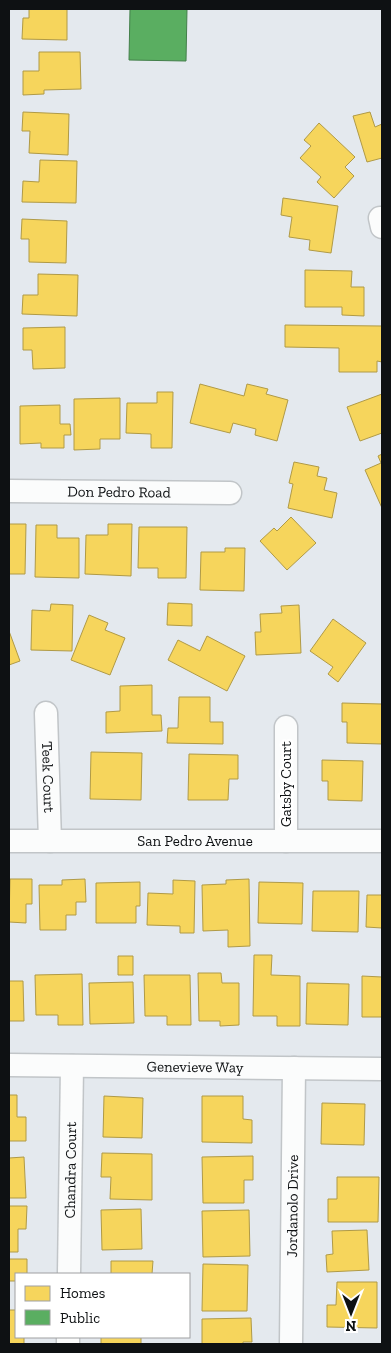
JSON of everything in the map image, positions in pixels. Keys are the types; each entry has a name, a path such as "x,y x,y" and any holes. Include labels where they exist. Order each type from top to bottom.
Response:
{"street":[{"name":"Don Pedro Road","path":"9,491 230,494"},
{"name":"Teek Court","path":"46,713 50,841"},
{"name":"Gatsby Court","path":"286,727 286,841"},
{"name":"San Pedro Avenue","path":"9,841 382,841"},
{"name":"Genevieve Way","path":"9,1065 382,1069"},
{"name":"Chandra Court","path":"69,1273 72,1066"},
{"name":"Jordanolo Drive","path":"291,1344 294,1068"}],"building: Homes":[{"path":"29,9 67,9 67,40 22,39 23,18 29,18"},
{"path":"39,52 80,52 81,89 44,90 44,94 23,95 23,71 39,71"},
{"path":"23,112 69,114 68,155 29,153 30,131 22,131"},
{"path":"370,112 375,127 382,124 382,158 367,162 353,116"},
{"path":"319,123 355,157 345,167 354,176 334,198 317,182 321,177 300,158 311,146 304,140"},
{"path":"40,160 77,161 76,203 22,202 23,181 39,182"},
{"path":"283,198 338,206 331,253 309,250 310,240 289,237 292,217 281,215"},
{"path":"22,219 67,221 66,263 29,262 29,239 21,239"},
{"path":"305,270 352,271 351,287 364,287 364,316 342,315 342,307 305,307"},
{"path":"38,274 78,275 77,316 22,314 23,295 38,295"},
{"path":"285,325 382,326 382,362 377,361 377,372 339,372 339,348 285,347"},
{"path":"65,327 65,368 33,369 32,350 23,350 23,328"},
{"path":"200,384 244,396 247,384 268,389 266,394 288,400 277,441 255,435 256,429 233,423 230,433 190,423"},
{"path":"157,392 173,392 172,448 151,448 151,434 126,433 127,403 157,403"},
{"path":"382,394 382,433 360,441 347,407"},
{"path":"120,398 120,439 100,439 100,449 74,450 74,399"},
{"path":"60,405 60,424 70,424 71,435 64,435 64,448 41,448 41,443 20,444 20,406"},
{"path":"382,454 382,508 365,470 381,463 378,456"},
{"path":"294,462 319,467 317,476 327,478 324,490 337,493 332,518 288,508 293,484 289,483"},
{"path":"291,517 316,543 287,570 260,541 274,528 277,531"},
{"path":"9,524 26,524 25,574 9,574"},
{"path":"108,524 132,524 131,576 85,574 86,535 108,535"},
{"path":"36,525 57,525 57,538 79,538 79,578 35,577"},
{"path":"139,527 187,527 186,578 158,578 158,568 138,568"},
{"path":"225,548 245,548 244,591 200,590 201,552 225,552"},
{"path":"168,603 192,604 192,626 167,625"},
{"path":"51,604 73,605 72,651 31,650 32,610 50,611"},
{"path":"299,605 301,653 256,655 255,632 261,632 260,614 282,613 281,606"},
{"path":"89,615 108,623 105,630 125,638 110,675 71,660"},
{"path":"333,619 366,643 338,682 328,674 333,667 310,651"},
{"path":"9,631 20,661 9,665"},
{"path":"207,636 245,656 227,691 168,660 178,640 200,651"},
{"path":"152,685 152,715 161,715 162,731 106,733 106,712 120,711 120,686"},
{"path":"179,697 210,697 210,722 223,722 223,744 167,743 168,728 178,728"},
{"path":"342,703 382,704 382,744 347,743 347,722 342,722"},
{"path":"91,752 142,753 141,800 90,799"},
{"path":"189,754 238,755 238,779 229,779 228,800 188,800"},
{"path":"322,760 363,761 362,801 328,800 328,781 322,781"},
{"path":"10,879 32,879 32,904 26,904 26,923 9,922"},
{"path":"85,879 86,902 76,902 76,915 66,915 66,930 40,930 39,885 62,885 62,880"},
{"path":"249,879 250,946 228,947 228,930 203,931 202,885 226,884 226,880"},
{"path":"173,880 195,881 194,933 180,933 180,926 147,925 148,893 173,894"},
{"path":"140,882 140,906 136,906 136,923 96,923 96,883"},
{"path":"259,882 303,883 302,924 258,923"},
{"path":"313,891 359,891 358,932 312,931"},
{"path":"367,895 382,895 382,928 366,927"},
{"path":"254,955 272,955 271,975 300,976 300,1026 277,1026 277,1016 253,1016"},
{"path":"118,956 133,956 133,975 118,975"},
{"path":"198,973 221,973 222,983 239,983 239,1025 220,1026 220,1021 199,1021"},
{"path":"82,974 83,1025 58,1025 58,1015 36,1015 35,975"},
{"path":"144,975 190,975 191,1025 167,1025 167,1016 145,1016"},
{"path":"362,976 382,977 382,1017 362,1017"},
{"path":"9,981 23,981 24,1021 9,1021"},
{"path":"133,982 134,1023 90,1024 89,983"},
{"path":"307,983 349,984 348,1025 306,1024"},
{"path":"9,1095 17,1095 17,1117 26,1117 26,1141 9,1141"},
{"path":"104,1096 143,1098 142,1138 103,1137"},
{"path":"202,1096 243,1096 243,1119 252,1120 252,1143 202,1142"},
{"path":"322,1103 365,1104 364,1145 321,1144"},
{"path":"102,1153 152,1154 152,1200 110,1199 111,1177 101,1177"},
{"path":"253,1156 253,1180 244,1180 244,1203 203,1203 202,1157"},
{"path":"24,1157 26,1198 9,1198 9,1158"},
{"path":"337,1177 379,1177 378,1222 328,1222 328,1199 337,1199"},
{"path":"9,1206 27,1206 26,1229 18,1229 18,1252 9,1252"},
{"path":"141,1209 142,1249 102,1250 101,1210"},
{"path":"249,1210 250,1256 203,1257 202,1211"},
{"path":"367,1230 369,1270 327,1272 326,1255 333,1254 332,1231"},
{"path":"9,1259 27,1259 27,1273 15,1273 15,1281 9,1281"},
{"path":"111,1261 153,1261 152,1273 111,1273"},
{"path":"203,1264 248,1265 247,1311 202,1311"},
{"path":"337,1282 377,1282 377,1328 327,1327 327,1305 336,1305"},
{"path":"9,1310 15,1310 15,1338 24,1338 24,1344 9,1344"},
{"path":"251,1318 252,1342 243,1342 243,1344 202,1344 202,1319"},
{"path":"101,1338 141,1338 141,1344 101,1344"}],"building: Public":[{"path":"130,9 187,9 186,61 129,60"}]}
